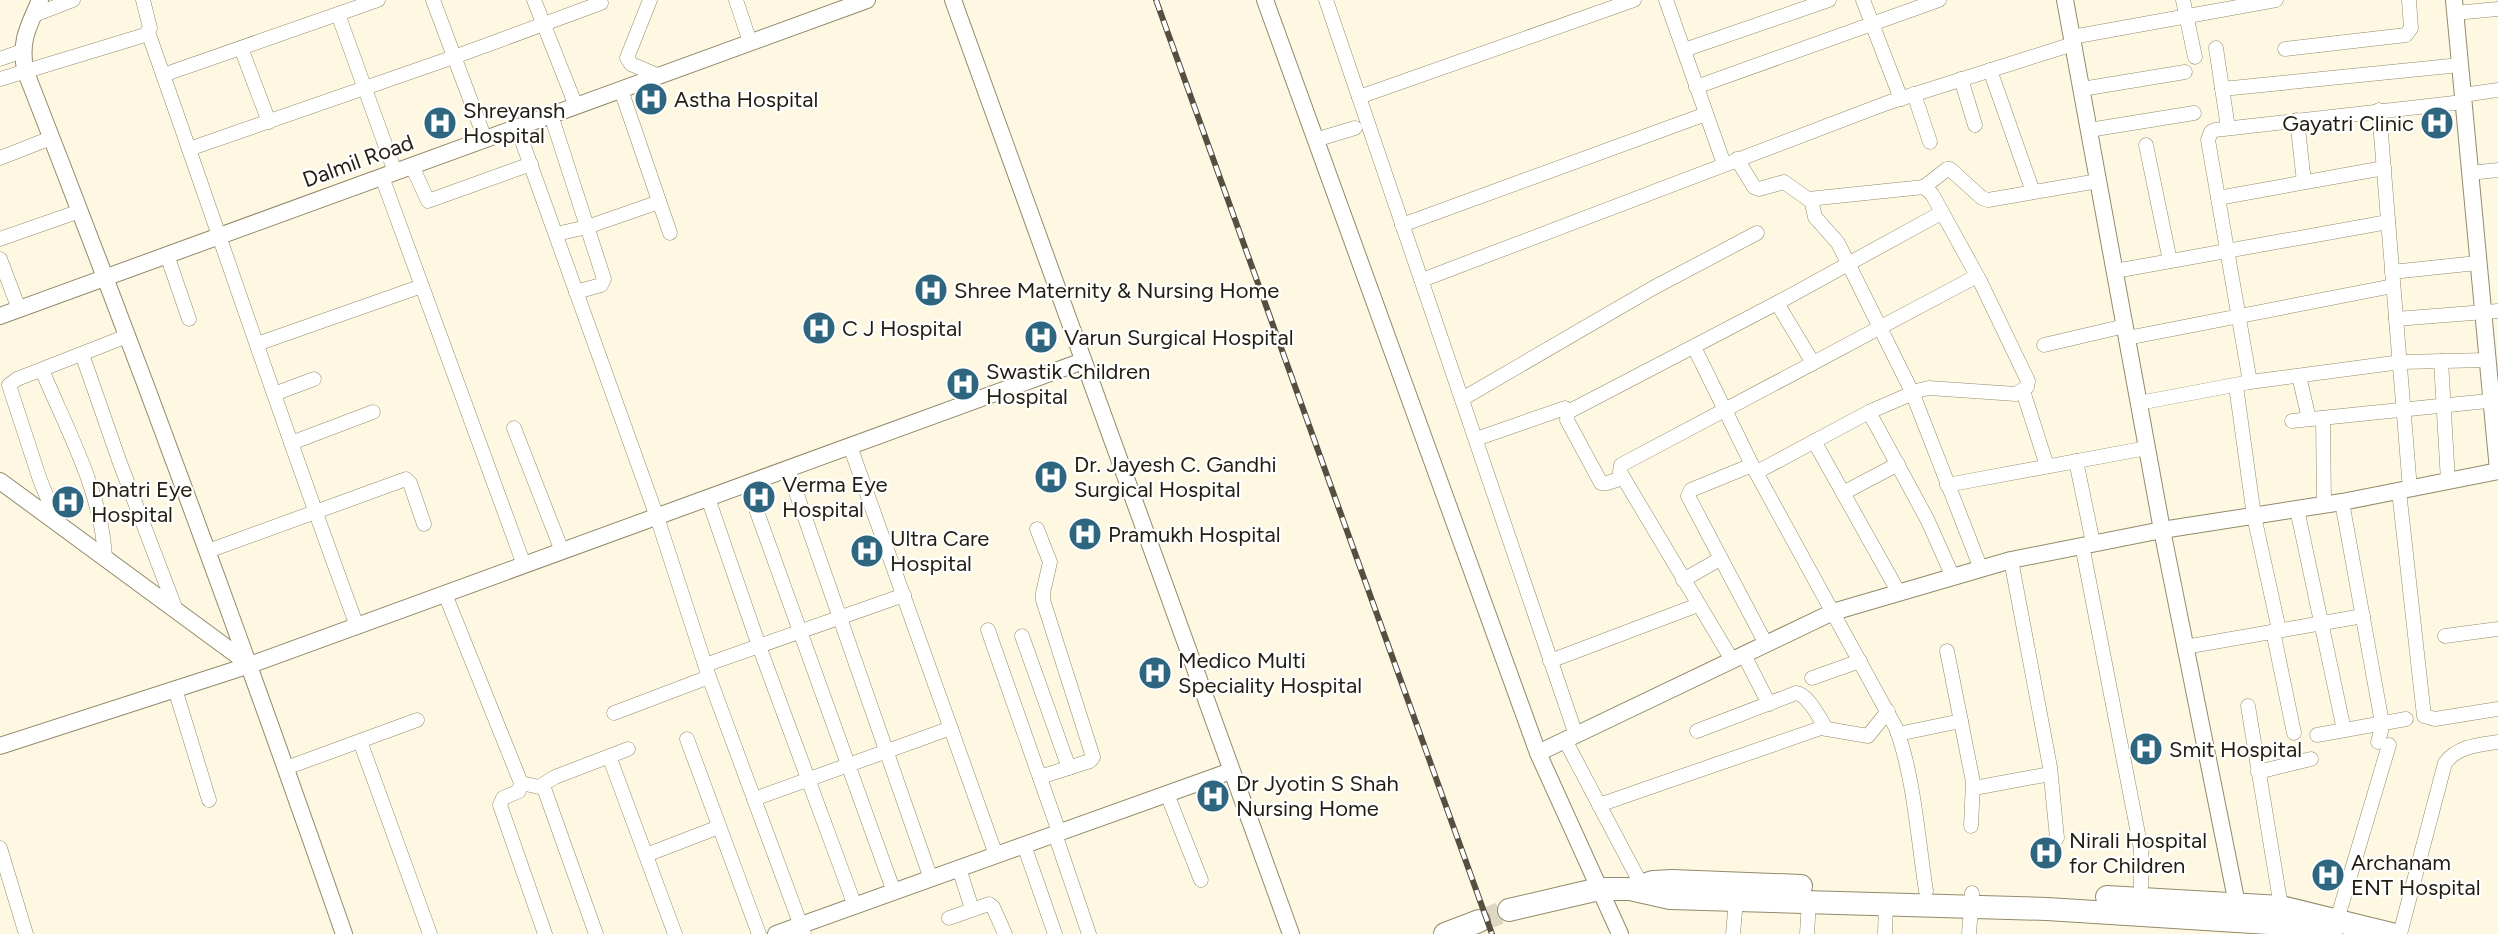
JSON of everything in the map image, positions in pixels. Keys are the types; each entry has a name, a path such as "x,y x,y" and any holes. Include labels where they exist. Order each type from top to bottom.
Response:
{"highway":[{"path":"1509,910 1599,888 1636,888 1671,881 1926,891 1971,900"},
{"path":"1636,888 1670,898 1736,900 1886,904 1971,900 2238,912 2281,907 2334,927"},
{"path":"2238,912 2284,924 2391,934"},
{"path":"1445,934 1479,921"}],"street":[{"path":"73,0 38,4 24,38 22,51 25,70 208,551 344,934"},
{"path":"143,0 149,21 148,32 314,512 357,626"},
{"path":"163,75 378,0"},
{"path":"433,0 485,139"},
{"path":"534,0 576,106"},
{"path":"650,0 627,58 631,64 659,76"},
{"path":"736,0 750,42"},
{"name":"Dalmil Road","path":"0,316 867,0"},
{"path":"953,0 1291,934"},
{"path":"1265,0 1538,753 1620,934"},
{"path":"1326,0 1550,661 1570,737 1636,888"},
{"path":"1359,97 1634,0"},
{"path":"1666,0 1706,114 1730,162 1754,187 1759,189 1785,182 1803,196 1811,199 1924,187 1944,170 1950,169 1985,200 2098,180"},
{"path":"1684,50 1829,0"},
{"path":"1863,0 1872,24 1930,142"},
{"path":"1696,87 1939,0"},
{"path":"2066,0 2162,530 2238,912"},
{"path":"2183,0 2195,57"},
{"path":"1422,280 1907,96 1990,70 2073,40 2276,0"},
{"path":"2285,49 2406,35 2411,28 2409,0"},
{"path":"189,149 601,3"},
{"path":"1538,753 1833,612 1899,592 2011,560 2088,544 2342,502 2498,471 2495,401 2490,357 2490,311 2478,263 2455,6 2498,9"},
{"path":"338,14 365,88 422,286 524,565"},
{"path":"0,79 148,32"},
{"path":"241,48 269,122"},
{"path":"2216,48 2228,128"},
{"path":"0,59 22,51"},
{"path":"2222,89 2460,65"},
{"path":"1990,70 2032,192"},
{"path":"2082,89 2185,72"},
{"path":"1961,79 1975,124"},
{"path":"621,90 670,233"},
{"path":"2250,382 2208,140 2211,132 2463,99 2498,90"},
{"path":"2379,110 2401,362 2405,490 2424,716 2435,719 2498,709"},
{"path":"2089,130 2194,113"},
{"path":"1402,225 1706,114"},
{"path":"551,115 604,281 601,285 576,292"},
{"path":"2297,120 2304,182"},
{"path":"518,128 657,517 707,671 802,930"},
{"path":"1315,140 1355,128"},
{"path":"0,158 51,138"},
{"path":"2146,145 2170,261"},
{"path":"412,166 428,201 531,164"},
{"path":"2218,198 2384,168"},
{"path":"2470,173 2498,170"},
{"path":"1766,644 1688,496 1692,490 1755,469 1912,392 1929,388 2016,394 2027,387 2028,381 1977,276 1932,194 1924,187"},
{"path":"1811,199 1815,217 1835,238 1849,263 1912,392 1980,569"},
{"path":"556,234 587,227 659,202"},
{"path":"0,239 80,211"},
{"path":"1623,478 1601,483 1567,420 1566,414 1777,303 1941,213"},
{"path":"2115,271 2388,222"},
{"path":"1462,399 1653,288 1758,233"},
{"path":"167,255 189,319"},
{"path":"0,259 19,309"},
{"path":"2044,345 2239,316 2393,279 2478,263"},
{"path":"1769,704 1698,605 1619,469 1621,465 1977,276"},
{"path":"257,344 422,286"},
{"path":"1777,303 1813,363"},
{"path":"2396,319 2490,311"},
{"path":"58,524 40,480 9,386 17,379 127,336"},
{"path":"1694,347 1755,469 1888,711 1898,734 1908,773 1926,891"},
{"path":"82,354 120,463 176,610"},
{"path":"2139,403 2250,382 2401,362 2490,357"},
{"path":"2441,361 2448,481"},
{"path":"0,746 250,665 1083,362"},
{"path":"42,370 96,500 102,523 105,558"},
{"path":"2300,376 2316,418 2324,505"},
{"path":"274,394 314,379"},
{"path":"2236,386 2254,516 2294,733"},
{"path":"2023,391 2047,466"},
{"path":"2292,421 2495,401"},
{"path":"1476,439 1565,408"},
{"path":"291,443 373,412"},
{"path":"1869,412 1927,519 1953,577"},
{"path":"514,428 562,551"},
{"path":"1815,441 1899,592"},
{"path":"850,446 996,855"},
{"path":"1947,485 2147,448"},
{"path":"2076,461 2088,544 2141,849 2141,907"},
{"path":"1843,492 1898,464"},
{"path":"788,469 931,879"},
{"path":"208,551 406,479 410,483 424,524"},
{"path":"0,481 250,665"},
{"path":"747,484 894,892"},
{"path":"708,498 759,646 855,906"},
{"path":"2334,927 2384,743 2342,502"},
{"path":"2297,509 2344,730"},
{"path":"1037,529 1050,562 1043,600 1093,752 1090,761 1040,777"},
{"path":"1683,580 1720,559"},
{"path":"2011,560 2050,774 2057,838"},
{"path":"445,594 520,783 519,791 503,798 500,805 545,934"},
{"path":"614,713 759,646 904,595"},
{"path":"1550,661 1698,605"},
{"path":"2185,647 2363,616"},
{"path":"2445,636 2498,629"},
{"path":"988,630 1040,777 1089,934"},
{"path":"1022,636 1069,768"},
{"path":"1947,651 1974,788 1971,826"},
{"path":"1812,678 1860,661"},
{"path":"175,689 209,800"},
{"path":"1697,732 1796,693 1801,694 1826,728"},
{"path":"2248,706 2281,907"},
{"path":"1599,805 1810,731 1826,728 1868,736 1888,711"},
{"path":"2317,735 2406,719"},
{"path":"286,768 417,720"},
{"path":"1898,734 1962,721"},
{"path":"754,799 951,728"},
{"path":"687,739 759,934"},
{"path":"360,741 430,934"},
{"path":"2400,934 2445,763 2452,754 2464,748 2498,742"},
{"path":"520,783 539,787 555,777 628,749"},
{"path":"2258,772 2311,759"},
{"path":"612,765 675,934"},
{"path":"776,934 802,930 855,906 1231,771"},
{"path":"1974,788 2050,774"},
{"path":"545,791 597,934"},
{"path":"1167,794 1201,880"},
{"path":"645,855 719,827"},
{"path":"1024,845 1055,934"},
{"path":"0,848 3,866 26,934"},
{"path":"959,868 972,909"},
{"path":"1733,934 1736,900"},
{"path":"1969,934 1971,900"},
{"path":"1807,934 1809,901"},
{"path":"949,918 989,904 993,907 1005,934"},
{"path":"1885,934 1886,904"}],"tunnel":[{"path":"1479,921 1509,910"}],"railway":[{"path":"1156,0 1492,934"}],"place":[{"name":"Astha Hospital","path":"651,99"},
{"name":"Shreyansh Hospital","path":"440,123"},
{"name":"Gayatri Clinic","path":"2437,123"},
{"name":"Shree Maternity & Nursing Home","path":"931,290"},
{"name":"C J Hospital","path":"819,328"},
{"name":"Varun Surgical Hospital","path":"1041,337"},
{"name":"Swastik Children Hospital","path":"963,384"},
{"name":"Dr. Jayesh C. Gandhi Surgical Hospital","path":"1051,477"},
{"name":"Verma Eye Hospital","path":"759,497"},
{"name":"Dhatri Eye Hospital","path":"68,502"},
{"name":"Pramukh Hospital","path":"1085,534"},
{"name":"Ultra Care Hospital","path":"867,551"},
{"name":"Medico Multi Speciality Hospital","path":"1155,673"},
{"name":"Smit Hospital","path":"2146,749"},
{"name":"Dr Jyotin S Shah Nursing Home","path":"1213,796"},
{"name":"Nirali Hospital for Children","path":"2046,853"},
{"name":"Archanam ENT Hospital","path":"2328,875"}]}
